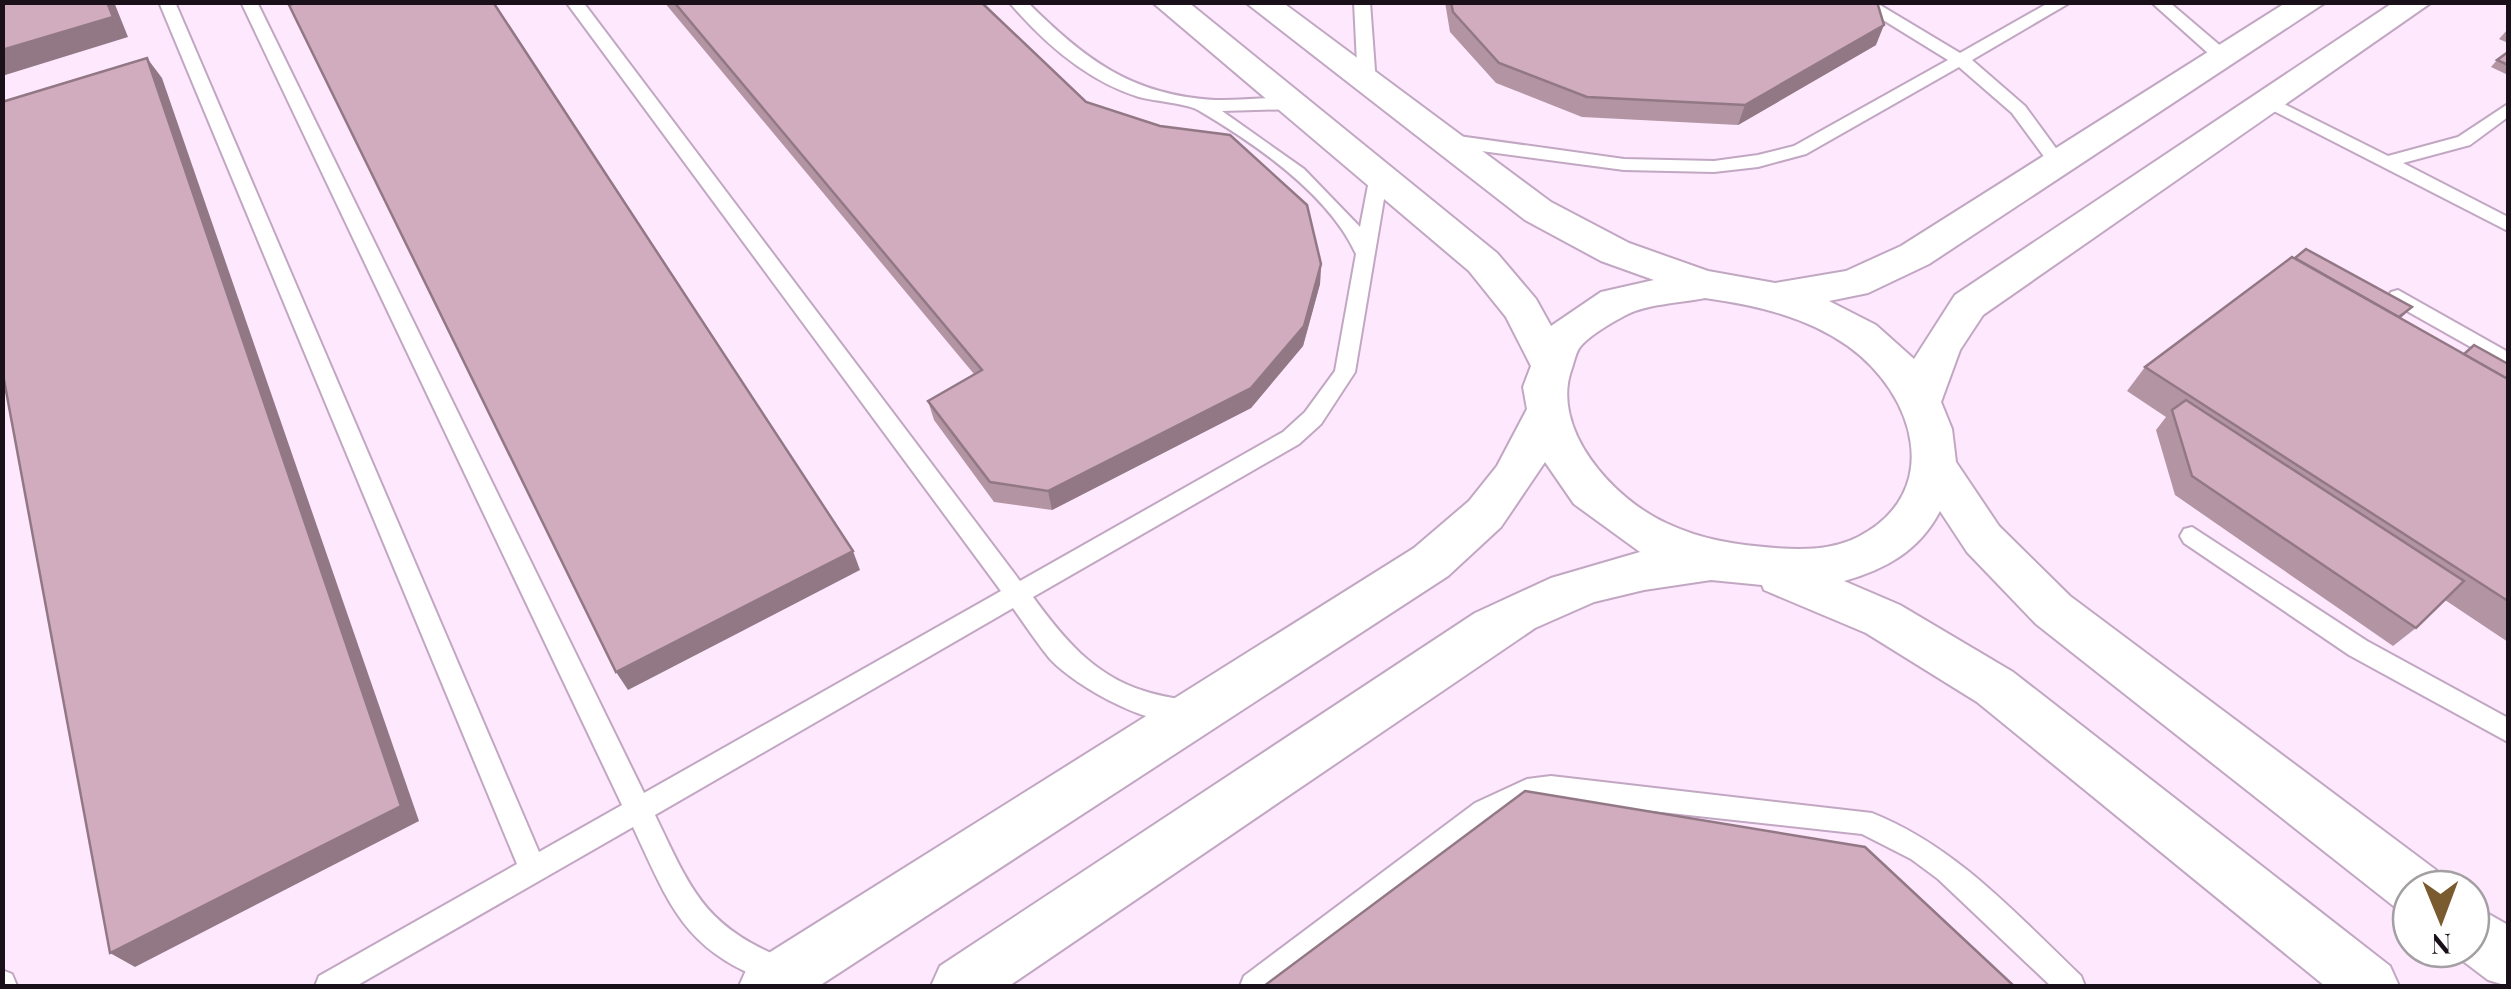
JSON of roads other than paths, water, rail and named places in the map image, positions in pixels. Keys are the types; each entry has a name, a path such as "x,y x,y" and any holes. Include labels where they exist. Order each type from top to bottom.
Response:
{"street":[{"path":"1168,2 1379,175 1504,285 1538,335 1550,362"},
{"path":"1261,2 1498,184 1578,235 1705,284 1778,296 1822,313 1862,338 1896,367 1920,401 1933,434 1936,468 1921,511 1886,545 1833,567 1770,572 1711,563 1660,545 1616,518 1581,486 1557,451 1545,415 1544,388 1550,362 1567,334 1593,312 1625,296 1664,287 1705,284"},
{"path":"1778,296 1854,283 1887,270 2310,2"},
{"path":"1920,401 1930,365 1946,333 1970,305 2416,2"},
{"path":"777,980 1432,562 1473,530 1506,493 1530,455 1545,415"},
{"path":"1936,468 1983,539 2053,610 2391,870"},
{"path":"960,986 1492,628 1541,600 1595,579 1652,568 1711,563"},
{"path":"1770,572 1883,619 1995,687 2370,986"}],"lane":[{"path":"167,2 533,871"},
{"path":"249,2 693,919 719,944 777,980"},
{"path":"574,2 1060,651 1086,676 1118,696 1156,708 1197,712"},
{"path":"1016,2 1083,63 1104,76 1156,96 1251,107 1294,104"},
{"path":"1362,2 1367,84"},
{"path":"1862,2 1963,60 2021,110 2057,162"},
{"path":"1441,140 1663,167 1737,166 1800,150 2064,2"},
{"path":"2160,2 2224,58"},
{"path":"1185,102 1229,121 1336,209 1357,232 1365,257"},
{"path":"2270,102 2508,225"},
{"path":"2386,162 2464,141 2508,109"},
{"path":"329,986 1290,438 1314,418 1344,372 1379,175"},
{"path":"2398,297 2508,361"},
{"path":"2192,536 2358,648 2508,730"},
{"path":"1254,986 1484,812 1516,795 1551,788 1863,822 1890,830 1939,864 2071,986"}]}
